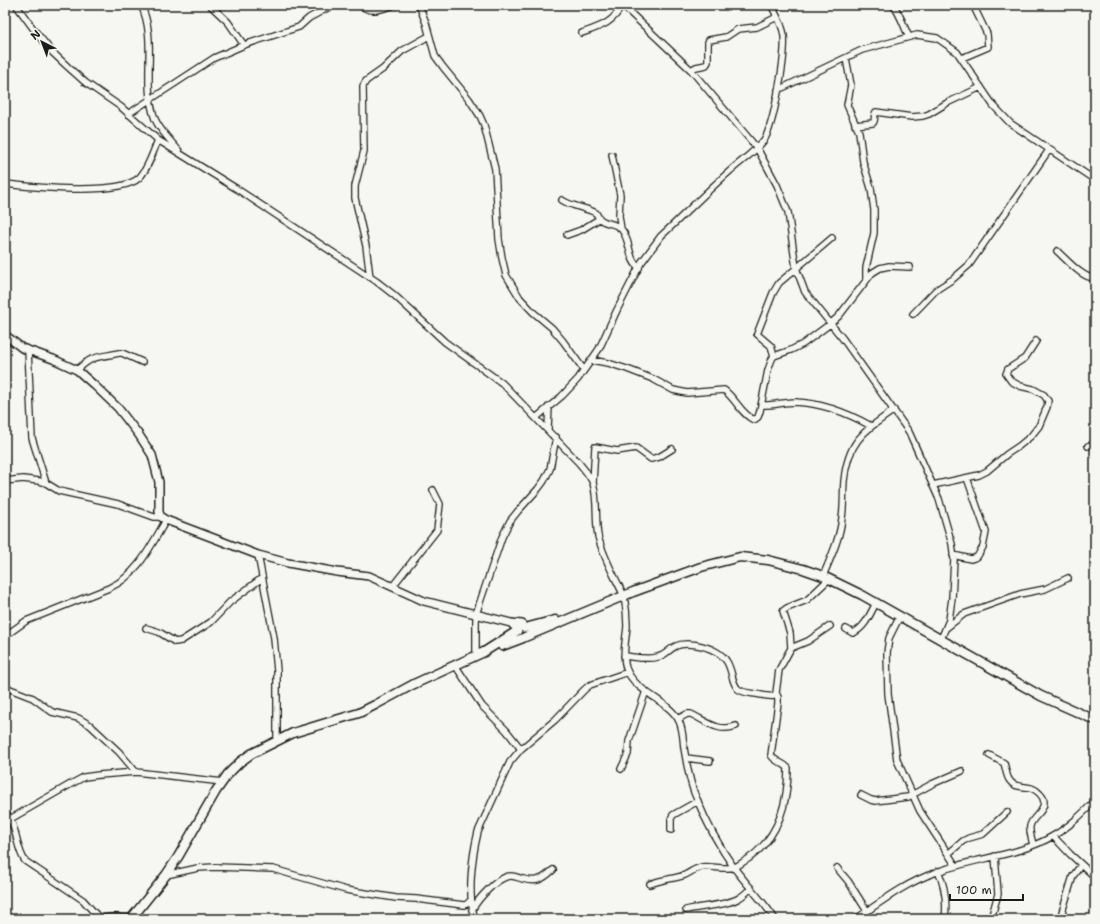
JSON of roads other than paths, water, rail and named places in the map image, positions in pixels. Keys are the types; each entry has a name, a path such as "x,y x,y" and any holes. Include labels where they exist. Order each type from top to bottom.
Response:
{"main road":[{"path":"480,653 524,638 624,596 701,567 740,557 768,560 803,568 826,578 900,616 1041,696 1095,720"},
{"path":"132,918 166,875 223,782 240,762 251,754 293,733 359,713 414,684 480,653 521,629 576,616"},
{"path":"521,629 528,634 524,638"}],"street":[{"path":"16,5 35,32 52,52 86,83 128,114 158,140 237,189 370,277 394,295 445,342 502,383 580,462 593,483"},
{"path":"141,5 145,13 148,30 151,99 155,119 181,155"},
{"path":"210,5 228,22 244,45"},
{"path":"128,114 214,58 244,45 299,27 309,18 333,5"},
{"path":"361,5 366,10 372,10 383,9 394,5"},
{"path":"419,5 426,23 435,56 469,99 484,125 495,169 499,239 506,275 520,298 563,341 584,370"},
{"path":"582,33 601,26 614,18 622,5 691,70 757,148 774,179 788,212 796,268 805,292 843,339 894,410 908,432 940,499 953,556 952,598 946,629 941,639"},
{"path":"536,417 562,396 584,370 599,349 639,268 661,236 764,140 770,127 782,70 784,35 772,7 781,5"},
{"path":"893,5 898,11 900,20 909,37"},
{"path":"962,58 988,47 987,34 973,5"},
{"path":"691,70 696,67 706,65 708,42 710,40 726,38 738,29 757,27 777,17"},
{"path":"778,90 862,50 917,34 937,38 957,52 962,58 1001,115 1049,150 1095,180"},
{"path":"370,277 366,246 355,198 355,186 364,151 363,86 366,81 383,69 402,51 430,36"},
{"path":"846,58 851,85 847,105 859,132 863,162 871,188 874,210 874,233 866,268 866,280"},
{"path":"855,125 873,123 874,114 876,112 912,117 929,114 947,103 981,87"},
{"path":"5,184 56,189 95,188 124,185 138,179 146,167 158,140"},
{"path":"913,314 936,290 954,279 969,265 1049,150"},
{"path":"612,155 620,195 619,216 621,229 634,263 639,268"},
{"path":"562,200 572,206 596,213 599,219 606,223 618,226 621,229"},
{"path":"567,235 581,230 599,219"},
{"path":"774,356 771,346 758,335 758,331 773,293 779,283 832,238"},
{"path":"1057,250 1083,274 1090,278 1095,278"},
{"path":"591,360 608,363 627,369 653,379 673,390 687,393 724,390 729,394 747,417 754,420 758,416 768,370 774,356 803,344 830,324 839,316 872,273 880,268 889,266 910,267"},
{"path":"6,336 28,350 77,370 118,408 140,435 152,455 159,482 159,512 164,518 178,526 258,555 288,563 336,572 369,576 424,601 522,624 521,629"},
{"path":"933,485 966,478 987,471 1006,454 1019,446 1039,426 1048,401 1044,395 1033,389 1020,386 1011,381 1006,374 1008,369 1024,358 1036,341"},
{"path":"28,350 32,438 46,483"},
{"path":"77,370 93,358 119,353 142,362"},
{"path":"761,405 794,402 816,404 853,416 871,426"},
{"path":"548,429 550,406"},
{"path":"650,884 659,880 686,874 700,868 734,867 755,854 768,840 776,828 783,811 788,768 786,765 776,762 771,755 778,703 776,693 780,670 791,648 790,633 783,611 786,608 807,600 826,578 841,528 843,517 844,481 851,450 859,438 871,426 894,410"},
{"path":"480,653 476,614 505,532 518,511 538,489 550,469 556,437"},
{"path":"1088,446 1095,444"},
{"path":"672,449 659,457 652,459 636,448 617,451 595,447 593,483 598,536 604,554 624,596 627,617 624,656 625,667 630,677 637,685 678,719 681,728 690,781 698,801 734,867 762,900 774,919"},
{"path":"953,556 971,559 977,557 983,547 986,532 966,478"},
{"path":"5,481 23,480 46,483 59,491 118,504 154,517 164,518"},
{"path":"392,587 437,530 440,504 433,490"},
{"path":"5,636 26,621 118,584 127,578 147,552 164,518"},
{"path":"258,555 274,638 277,671 277,741"},
{"path":"146,628 160,632 174,642 181,641 211,622 230,602 262,578"},
{"path":"946,629 960,617 969,612 1020,594 1045,589 1068,578"},
{"path":"846,629 853,633 856,632 865,622 876,603"},
{"path":"900,616 889,638 887,653 888,694 897,760 920,811 956,866"},
{"path":"791,648 808,641 830,626"},
{"path":"624,656 657,658 667,654 677,645 683,644 709,648 724,657 729,664 736,687 740,690 748,693 772,696 776,693"},
{"path":"454,665 482,706 506,730 521,749"},
{"path":"473,915 471,900 471,872 478,832 510,762 521,749 555,720 590,685 628,672"},
{"path":"5,688 33,698 52,712 78,718 90,726 119,752 136,772"},
{"path":"621,769 628,754 630,741 646,691"},
{"path":"678,719 687,714 691,714 716,727 724,729 736,726"},
{"path":"989,755 1004,763 1010,782 1015,785 1031,787 1042,797 1043,806 1030,826 1033,845"},
{"path":"686,758 710,761"},
{"path":"861,795 875,801 913,795 932,784 962,771"},
{"path":"5,822 84,777 136,772 223,782"},
{"path":"671,830 671,819 673,815 698,801"},
{"path":"856,919 894,893 938,871 1033,845 1053,836 1081,815 1095,801"},
{"path":"948,854 963,842 983,834 1007,812"},
{"path":"5,813 11,818 21,855 25,861 83,900 100,919"},
{"path":"1053,836 1095,877"},
{"path":"991,919 998,894 995,856"},
{"path":"1060,919 1073,876 1081,865"},
{"path":"166,875 198,868 267,869 287,872 346,890 376,895 464,905 471,900"},
{"path":"837,868 848,881 867,911"},
{"path":"465,919 473,915 480,899 496,882 504,877 511,876 532,881 544,878 554,870"},
{"path":"938,871 942,880 946,898 945,919"},
{"path":"686,910 726,904 738,899 751,888"},
{"path":"95,919 111,917 132,918"}]}
